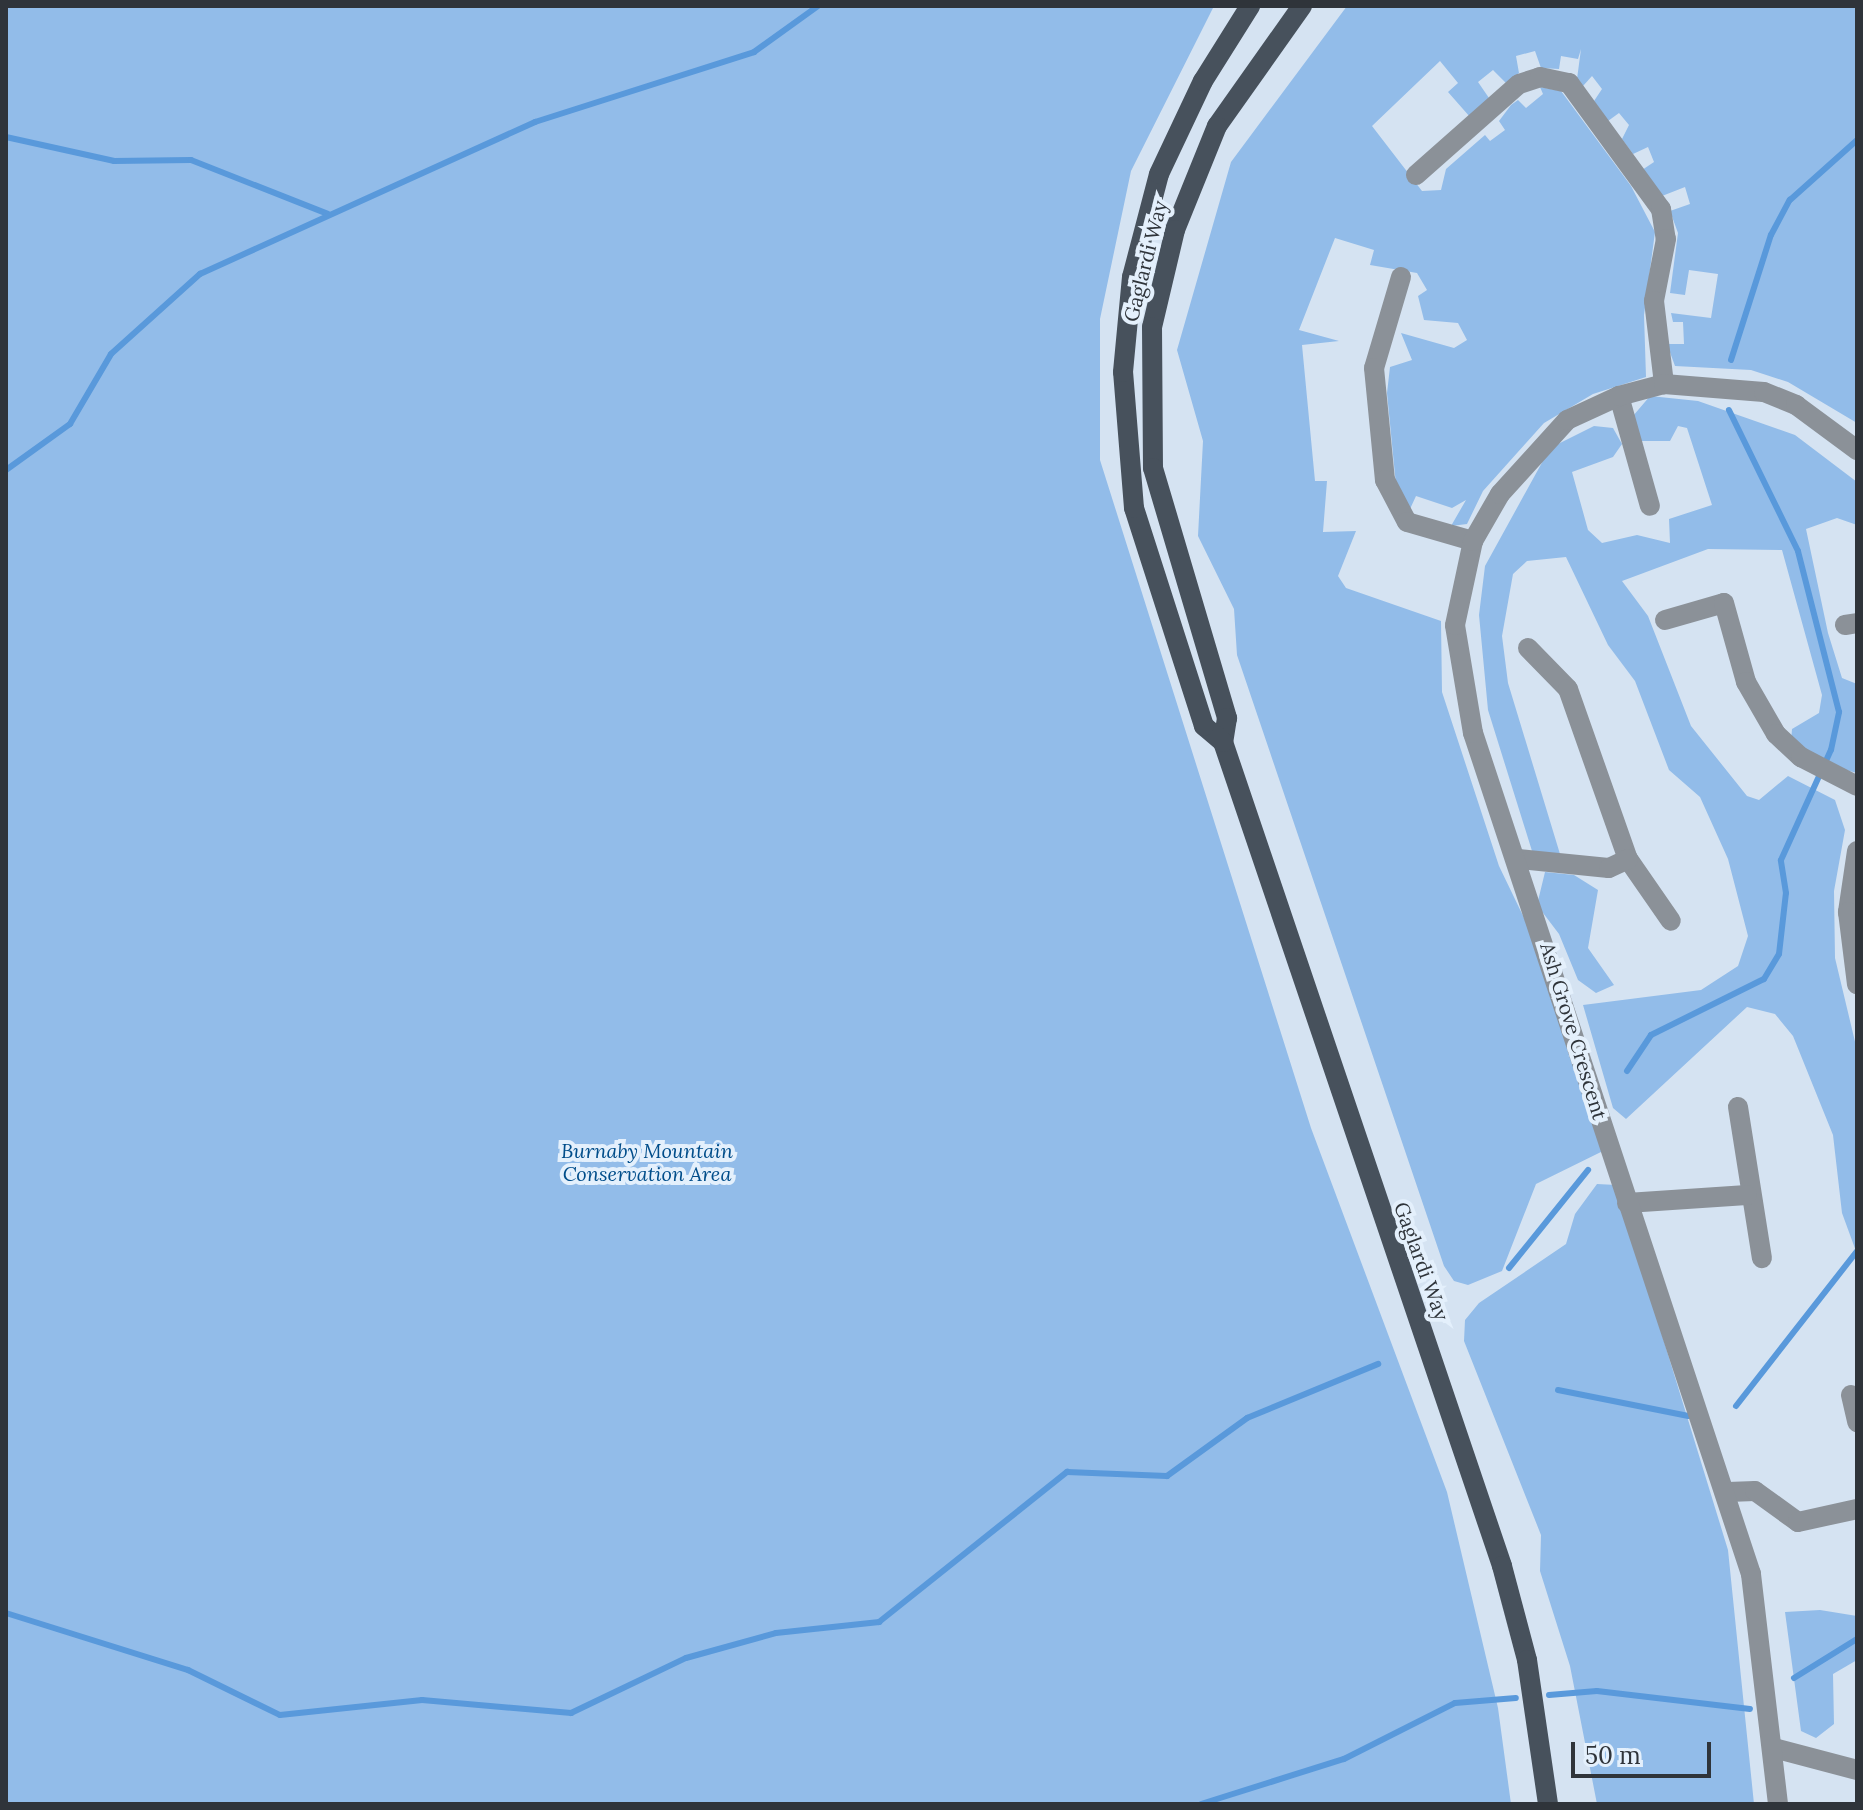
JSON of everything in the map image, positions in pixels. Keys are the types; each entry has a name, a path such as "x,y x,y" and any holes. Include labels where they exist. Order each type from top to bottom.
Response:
{"main road":[{"name":"Gaglardi Way","path":"1223,742 1204,726 1134,508 1123,372 1132,277 1159,174 1203,81 1250,6"},
{"name":"Gaglardi Way","path":"1302,6 1217,126 1175,230 1152,327 1153,468 1227,718 1223,742 1502,1566 1527,1660 1548,1804"}],"street":[{"path":"1416,175 1519,84 1540,77 1569,83 1661,209 1666,239 1654,301 1664,384"},
{"path":"1401,277 1374,368 1385,480 1407,522 1473,541"},
{"name":"Ash Grove Crescent","path":"1778,1804 1755,1595 1728,1492 1627,1203 1457,666 1455,625 1473,541 1530,453 1567,420 1619,396 1664,384 1764,392 1796,405 1857,450"},
{"path":"1619,396 1650,506"},
{"path":"1665,620 1724,603 1746,682 1776,734 1814,764 1857,786"},
{"path":"1528,648 1568,689 1628,859 1671,921"},
{"path":"1857,851 1848,912 1857,984"},
{"path":"1519,859 1609,868 1628,859"},
{"path":"1738,1107 1747,1195 1762,1258"},
{"path":"1627,1203 1747,1195"},
{"path":"1851,1395 1857,1422"},
{"path":"1728,1492 1755,1491 1798,1522 1857,1509"},
{"path":"1774,1748 1857,1770"}],"green space":[{"name":"Burnaby Mountain Conservation Area","path":"6,6 1214,6 1131,171 1100,319 1100,460 1311,1128 1447,1492 1498,1708 1511,1804 6,1804"},
{"path":"1347,6 1857,6 1857,423 1788,382 1751,370 1675,366 1667,344 1684,344 1683,322 1673,322 1671,313 1711,318 1718,274 1689,270 1685,295 1670,293 1678,233 1670,211 1690,204 1685,187 1662,196 1642,170 1654,162 1648,147 1633,154 1622,139 1629,125 1619,113 1608,121 1594,101 1602,89 1592,76 1583,86 1577,79 1581,49 1578,59 1561,56 1559,69 1541,68 1535,51 1516,56 1519,73 1506,83 1493,70 1478,82 1489,98 1470,117 1448,92 1458,83 1440,61 1372,126 1422,191 1441,190 1446,169 1485,135 1490,141 1505,130 1499,121 1511,105 1518,100 1526,108 1543,94 1540,87 1561,91 1631,186 1655,232 1644,315 1646,377 1593,394 1544,423 1483,491 1467,524 1451,526 1466,500 1452,508 1416,496 1410,509 1397,495 1387,393 1390,367 1412,360 1401,333 1454,348 1467,340 1458,323 1424,320 1418,296 1427,290 1417,273 1370,265 1374,250 1335,238 1299,330 1339,341 1302,345 1315,481 1327,481 1323,532 1356,531 1338,576 1346,588 1441,621 1442,692 1499,866 1566,1005 1605,1150 1536,1184 1502,1271 1468,1285 1454,1281 1444,1266 1237,655 1234,609 1198,536 1203,441 1177,350 1231,162"},
{"path":"1650,396 1698,401 1795,435 1857,482 1857,525 1837,518 1806,529 1828,633 1842,678 1857,684 1857,773 1790,755 1792,729 1819,713 1822,695 1782,550 1708,549 1622,581 1648,616 1691,726 1747,796 1759,800 1788,776 1835,800 1845,830 1834,891 1835,958 1857,1050 1857,1254 1842,1213 1833,1135 1793,1036 1775,1014 1747,1007 1626,1119 1613,1108 1583,1005 1701,990 1738,966 1748,936 1728,859 1700,797 1669,770 1635,681 1608,645 1566,557 1527,561 1513,574 1502,636 1508,683 1560,854 1532,851 1488,710 1479,615 1485,566 1550,448 1594,426 1613,428 1622,444 1613,457 1572,472 1588,530 1602,543 1637,535 1670,543 1669,519 1712,505 1687,428 1678,426 1670,441 1641,441 1633,416"},
{"path":"1545,872 1574,875 1598,890 1588,948 1614,985 1596,993 1578,980 1559,934 1537,905"},
{"path":"1597,1184 1616,1185 1728,1550 1754,1804 1597,1804 1570,1666 1540,1571 1541,1535 1464,1341 1465,1320 1479,1303 1566,1244 1575,1214"},
{"path":"1820,1610 1857,1616 1857,1660 1833,1674 1834,1724 1816,1738 1801,1731 1785,1612"}],"waterway":[{"path":"6,470 70,424 111,354 200,274 535,122 754,52 818,6"},
{"path":"6,137 114,161 191,160 328,214"},
{"path":"1731,360 1771,235 1790,200 1857,140"},
{"path":"1627,1071 1651,1035 1764,979 1779,954 1786,893 1781,860 1831,750 1839,712 1798,551 1729,410"},
{"path":"1509,1268 1588,1170"},
{"path":"1736,1406 1857,1251"},
{"path":"6,1613 188,1670 280,1715 422,1700 571,1713 686,1658 776,1633 879,1622 1067,1472 1167,1476 1247,1418 1378,1364"},
{"path":"1558,1390 1688,1416"},
{"path":"1794,1678 1857,1639"},
{"path":"1549,1695 1597,1691 1750,1709"},
{"path":"1201,1804 1344,1759 1455,1703 1516,1698"}]}
